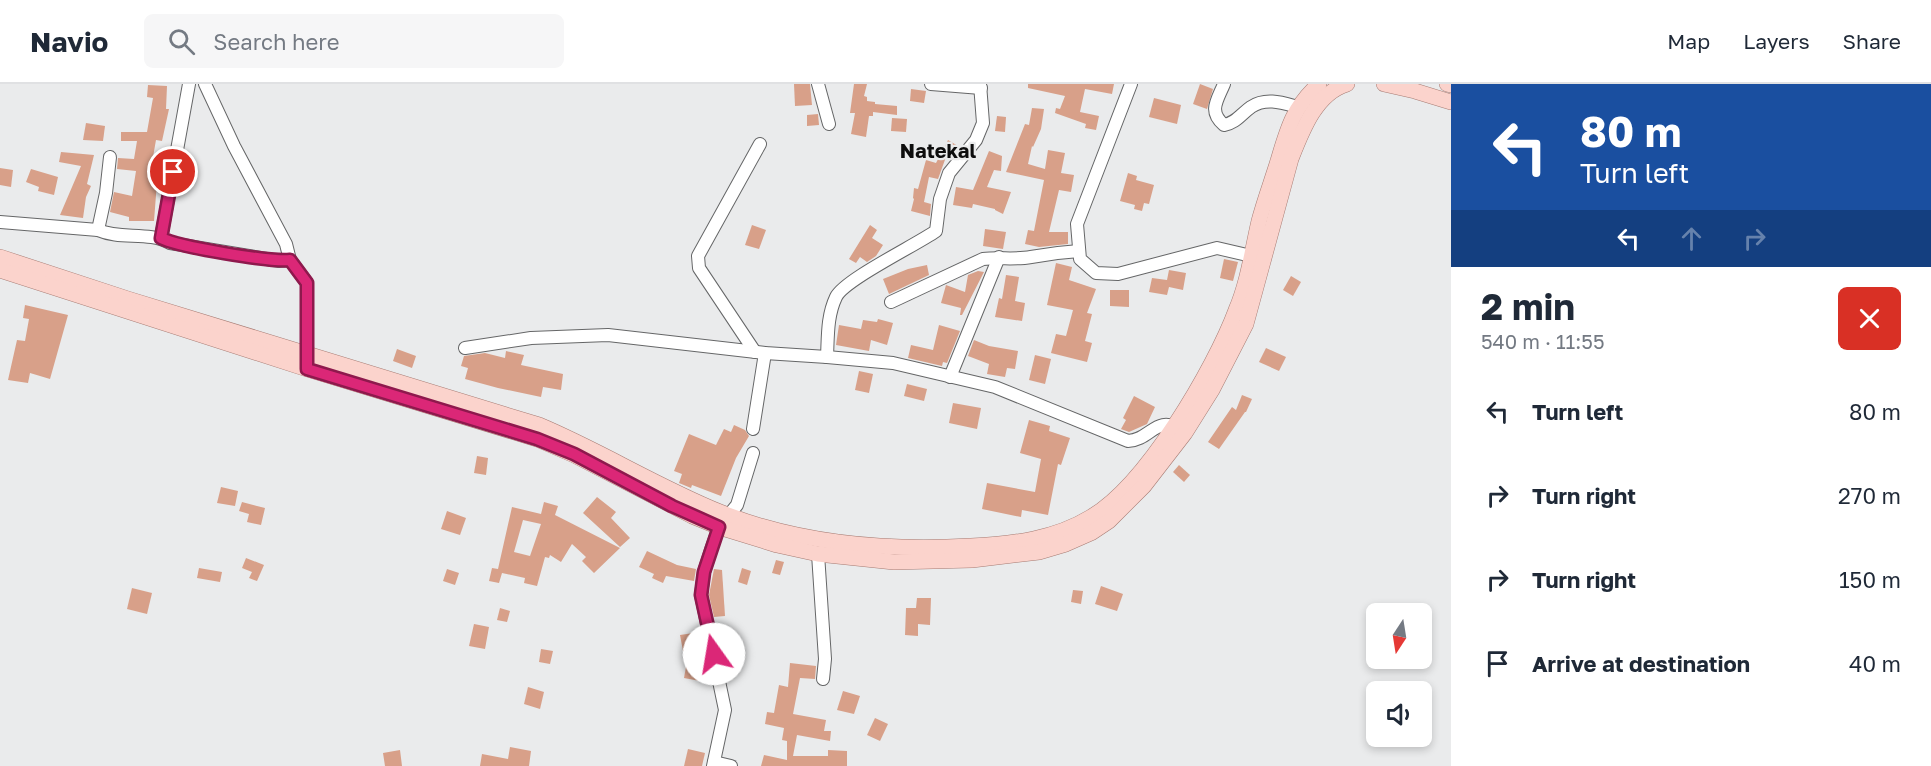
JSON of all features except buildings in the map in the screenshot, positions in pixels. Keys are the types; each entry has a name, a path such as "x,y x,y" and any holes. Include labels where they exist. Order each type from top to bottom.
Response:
{"main road":[{"path":"1258,258 1259,219 1291,120 1298,107 1319,84"},
{"path":"0,257 537,439 574,454 672,506 719,527 777,545 818,554 894,562 937,562 1039,552 1091,533 1109,521 1144,486 1179,429 1223,341 1258,258 1301,133 1325,96 1338,86 1347,84"},
{"path":"1384,84 1451,102"},
{"path":"0,270 307,362 539,425 730,515 794,535 870,547 958,547 1030,540 1052,535 1093,516 1114,500 1179,429"}],"street":[{"path":"161,238 189,84"},
{"path":"205,84 234,146 286,244 290,260 307,283 307,362"},
{"path":"818,84 829,124"},
{"path":"827,357 828,321 837,295 863,274 936,231 940,199 949,173 976,140 983,123 980,86 931,84"},
{"path":"1131,84 1077,224 1080,259 1096,273 1118,274 1217,249 1258,258"},
{"path":"1224,84 1214,108 1216,118 1224,125 1232,124 1253,106 1263,103 1272,101 1298,107"},
{"path":"753,429 760,352 699,268 698,256 760,144"},
{"path":"98,230 106,194 110,157"},
{"path":"0,222 161,238 171,243 279,261 290,260"},
{"path":"891,302 982,259 1031,257 1079,251"},
{"path":"950,377 999,257"},
{"path":"465,348 531,338 608,335 760,352 893,363 995,387 1128,441 1166,424 1179,429"},
{"path":"731,766 713,764 725,710 701,595 704,572 719,527 738,505 753,453"},
{"path":"818,554 825,659 823,679"}],"district":[{"name":"Natekal","path":"938,151"}],"route":[{"path":"173,172 161,238 171,243 279,261 290,260 307,283 307,369 537,439 574,454 672,506 719,527 704,572 701,595 714,654"}]}
